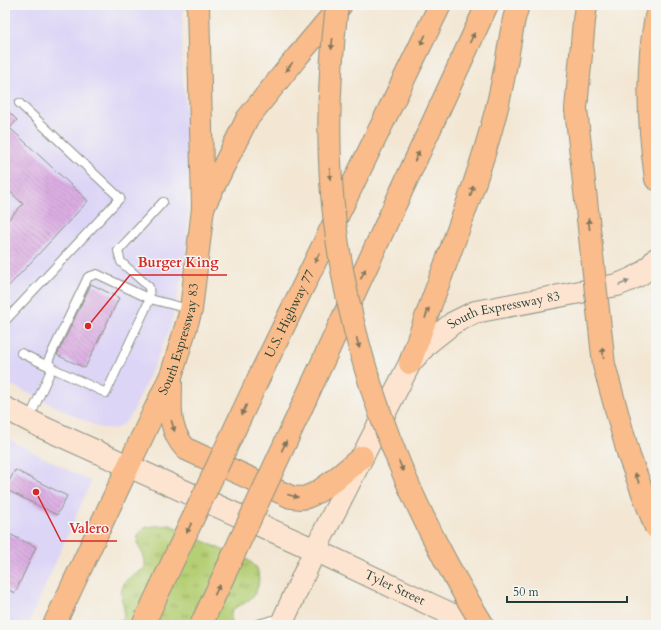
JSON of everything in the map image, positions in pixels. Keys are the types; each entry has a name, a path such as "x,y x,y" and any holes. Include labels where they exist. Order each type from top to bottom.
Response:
{"main road":[{"name":"South Expressway 83","path":"54,625 172,373 191,310 203,208 198,5"},
{"path":"337,5 332,47 329,94 329,147 331,181 340,263 350,310 370,383 383,422 403,472 425,520 482,625"},
{"path":"203,208 247,119 341,5"},
{"name":"U.S. Highway 77","path":"143,625 260,375 440,5"},
{"path":"201,625 487,5"},
{"path":"410,363 427,313 469,203 496,110 518,5"},
{"path":"586,5 576,109 604,365 629,456 656,528"},
{"path":"656,17 649,85 653,156 656,180"},
{"name":"South Expressway 83","path":"282,621 315,550 410,363 428,343 453,323 475,312 617,285 640,276 650,268 656,260"},
{"path":"172,373 170,418 179,440 186,448 291,497 300,498 309,496 322,489 362,457"},
{"name":"Tyler Street","path":"5,408 128,466 315,550 474,625"}],"lane":[{"path":"5,321 120,198 19,103"},
{"path":"21,353 106,394 150,299 149,287 121,262 118,250 164,202"},
{"path":"52,368 48,361 88,277 97,274 150,299 191,310"},
{"path":"29,420 52,368"},
{"path":"254,625 282,621"}],"shaded area":[{"path":"5,5 183,5 182,63 189,148 187,252 170,329 133,412 125,423 115,429 100,428 5,382"},
{"path":"5,437 91,482 28,625 5,625"}],"green space":[{"path":"170,525 235,556 248,560 257,568 259,578 258,587 250,599 232,611 231,625 114,625 123,617 124,608 121,592 125,582 145,567 145,561 138,542 140,533 145,527"}],"building":[{"path":"7,110 17,120 10,128 88,201 5,290 5,223 23,204 5,187 5,112"},
{"path":"91,284 119,298 85,368 57,355"},
{"path":"15,470 67,496 57,515 5,489"},
{"path":"5,532 36,547 15,593 5,588"}],"place":[{"name":"Burger King","path":"88,326"},
{"name":"Valero","path":"36,492"}]}
